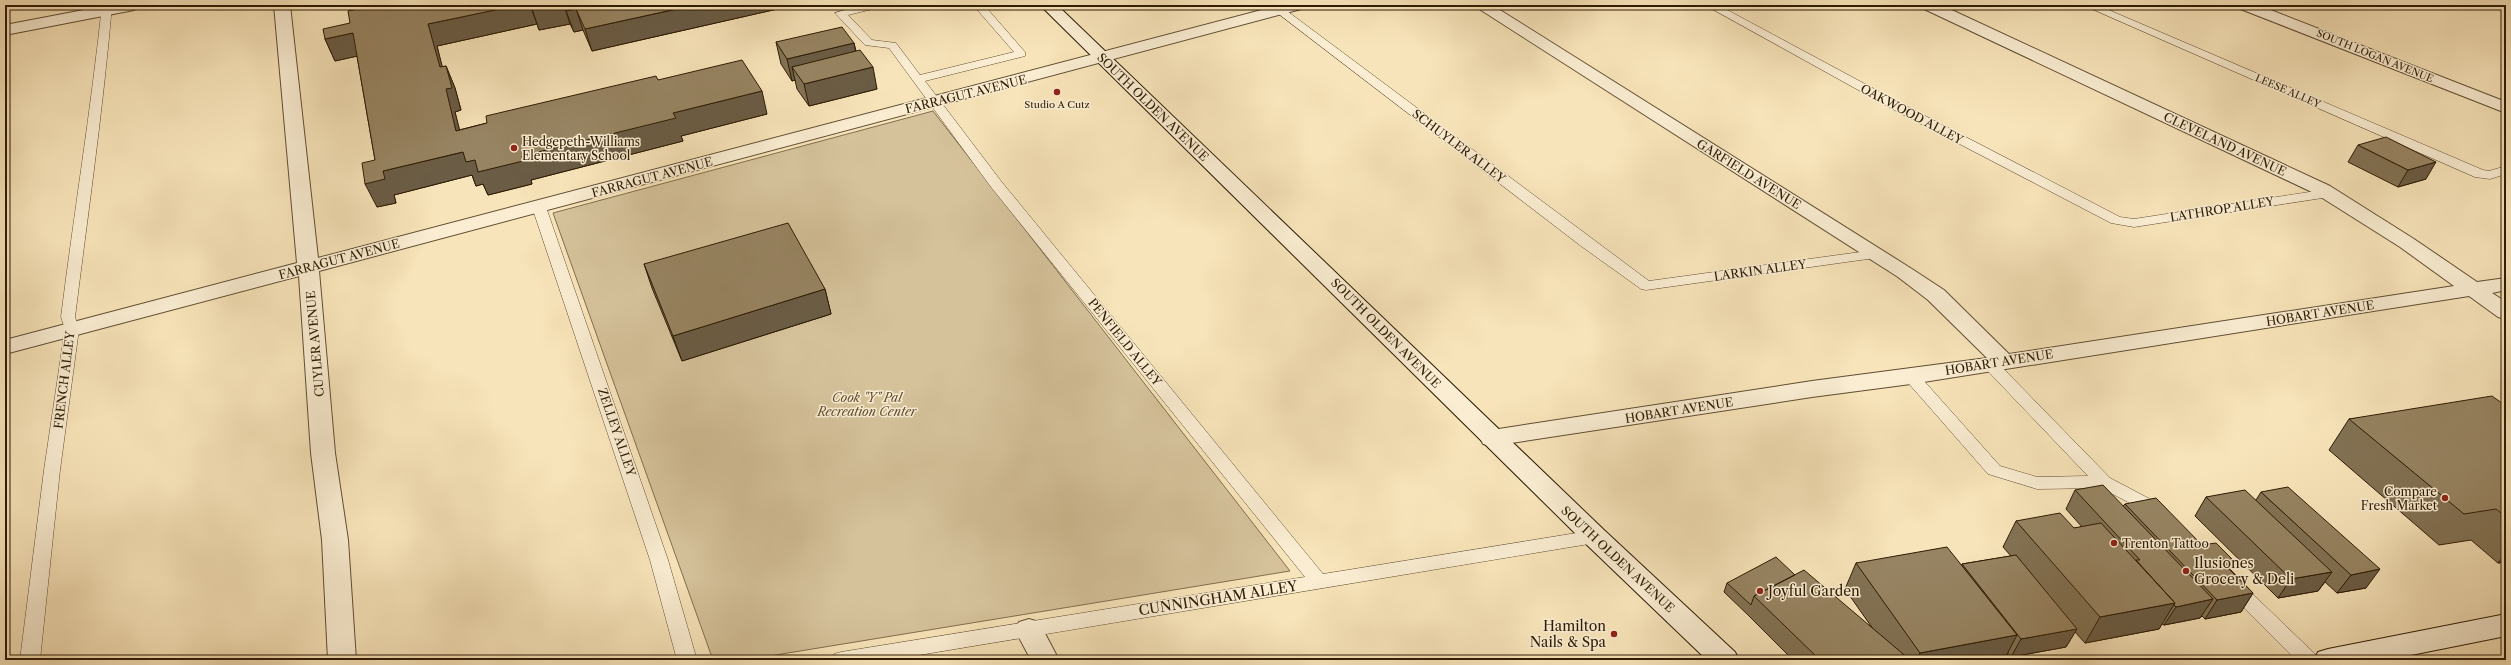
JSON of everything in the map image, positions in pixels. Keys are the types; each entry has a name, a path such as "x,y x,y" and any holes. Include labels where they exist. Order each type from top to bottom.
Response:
{"street":[{"path":"5,30 106,8 134,5"},
{"name":"CUYLER AVENUE","path":"282,5 308,268 323,453 335,540 342,660"},
{"name":"SOUTH OLDEN AVENUE","path":"1048,5 1356,303 1492,438 1725,660"},
{"name":"FARRAGUT AVENUE","path":"5,347 934,102 1103,59 1275,8 1299,5"},
{"name":"GARFIELD AVENUE","path":"1481,5 1875,254 1936,295 1996,362"},
{"name":"CLEVELAND AVENUE","path":"1928,5 2329,193 2407,242 2506,312"},
{"name":"SOUTH LOGAN AVENUE","path":"2244,5 2506,108"},
{"name":"HOBART AVENUE","path":"1492,438 1812,389 1911,377 1996,362 2506,284"},
{"path":"2328,660 2506,625"},
{"path":"1029,630 1045,660"}],"lane":[{"name":"PENFIELD ALLEY","path":"877,5 840,13 869,43 892,45 996,184 1318,581"},
{"path":"918,79 1021,54 978,5"},
{"name":"OAKWOOD ALLEY","path":"1710,5 1902,109 2116,220"},
{"name":"LEESE ALLEY","path":"2088,5 2480,174 2490,175 2506,170"},
{"name":"FRENCH ALLEY","path":"30,660 52,470 72,330 68,317 84,189 90,162 92,129 97,106 106,8"},
{"name":"SCHUYLER ALLEY","path":"1275,8 1586,243 1646,286"},
{"name":"LATHROP ALLEY","path":"2116,220 2134,223 2329,193"},
{"name":"ZELLEY ALLEY","path":"539,207 660,560 687,660"},
{"name":"LARKIN ALLEY","path":"1646,286 1875,254"},
{"path":"1996,362 2104,482 2171,517"},
{"path":"1911,377 1994,470 2037,482 2104,482"},
{"name":"CUNNINGHAM ALLEY","path":"841,660 1595,537"},
{"path":"2221,572 2245,600 2308,660"}],"green space":[{"name":"Cook \"Y\" Pal Recreation Center","path":"933,111 1290,571 745,660 713,660 553,213"}],"building":[{"path":"376,5 519,5 428,24 440,67 446,66 452,88 446,89 456,131 487,123 486,116 656,76 658,80 742,60 762,91 673,113 676,118 522,156 523,161 478,172 475,160 466,162 463,152 383,171 385,179 365,184 362,163 375,160 353,33 325,39 323,29 350,23 348,11"},
{"path":"530,5 551,5 532,9"},
{"path":"564,5 695,5 585,29 576,9 566,11"},
{"path":"842,27 854,43 787,59 776,42"},
{"path":"860,50 873,67 804,84 792,67"},
{"path":"2386,137 2436,162 2408,170 2358,145"},
{"path":"788,223 825,289 673,336 644,264"},
{"path":"2492,396 2506,406 2506,517 2496,509 2464,514 2349,419"},
{"path":"2103,485 2213,599 2176,607 2174,605 2175,603 2136,560 2140,560 2075,490"},
{"path":"2288,487 2380,569 2351,575 2261,492"},
{"path":"2245,490 2332,572 2291,579 2206,497"},
{"path":"2156,498 2202,545 2216,543 2232,559 2221,561 2253,593 2217,600 2125,504"},
{"path":"2060,513 2074,528 2101,523 2175,603 2100,617 2016,521"},
{"path":"1947,547 2017,635 1920,653 1856,563"},
{"path":"2016,555 2077,629 2021,639 1962,564"},
{"path":"1776,557 1795,575 1754,596 1751,605 1727,583"},
{"path":"1804,570 1909,659 1820,660 1754,596"}],"place":[{"name":"Studio A Cutz","path":"1057,92"},
{"name":"Hedgepeth-Williams Elementary School","path":"514,148"},
{"name":"Compare Fresh Market","path":"2445,498"},
{"name":"Trenton Tattoo","path":"2114,543"},
{"name":"Ilusiones Grocery & Deli","path":"2186,571"},
{"name":"Joyful Garden","path":"1760,591"},
{"name":"Hamilton Nails & Spa","path":"1614,634"}]}
